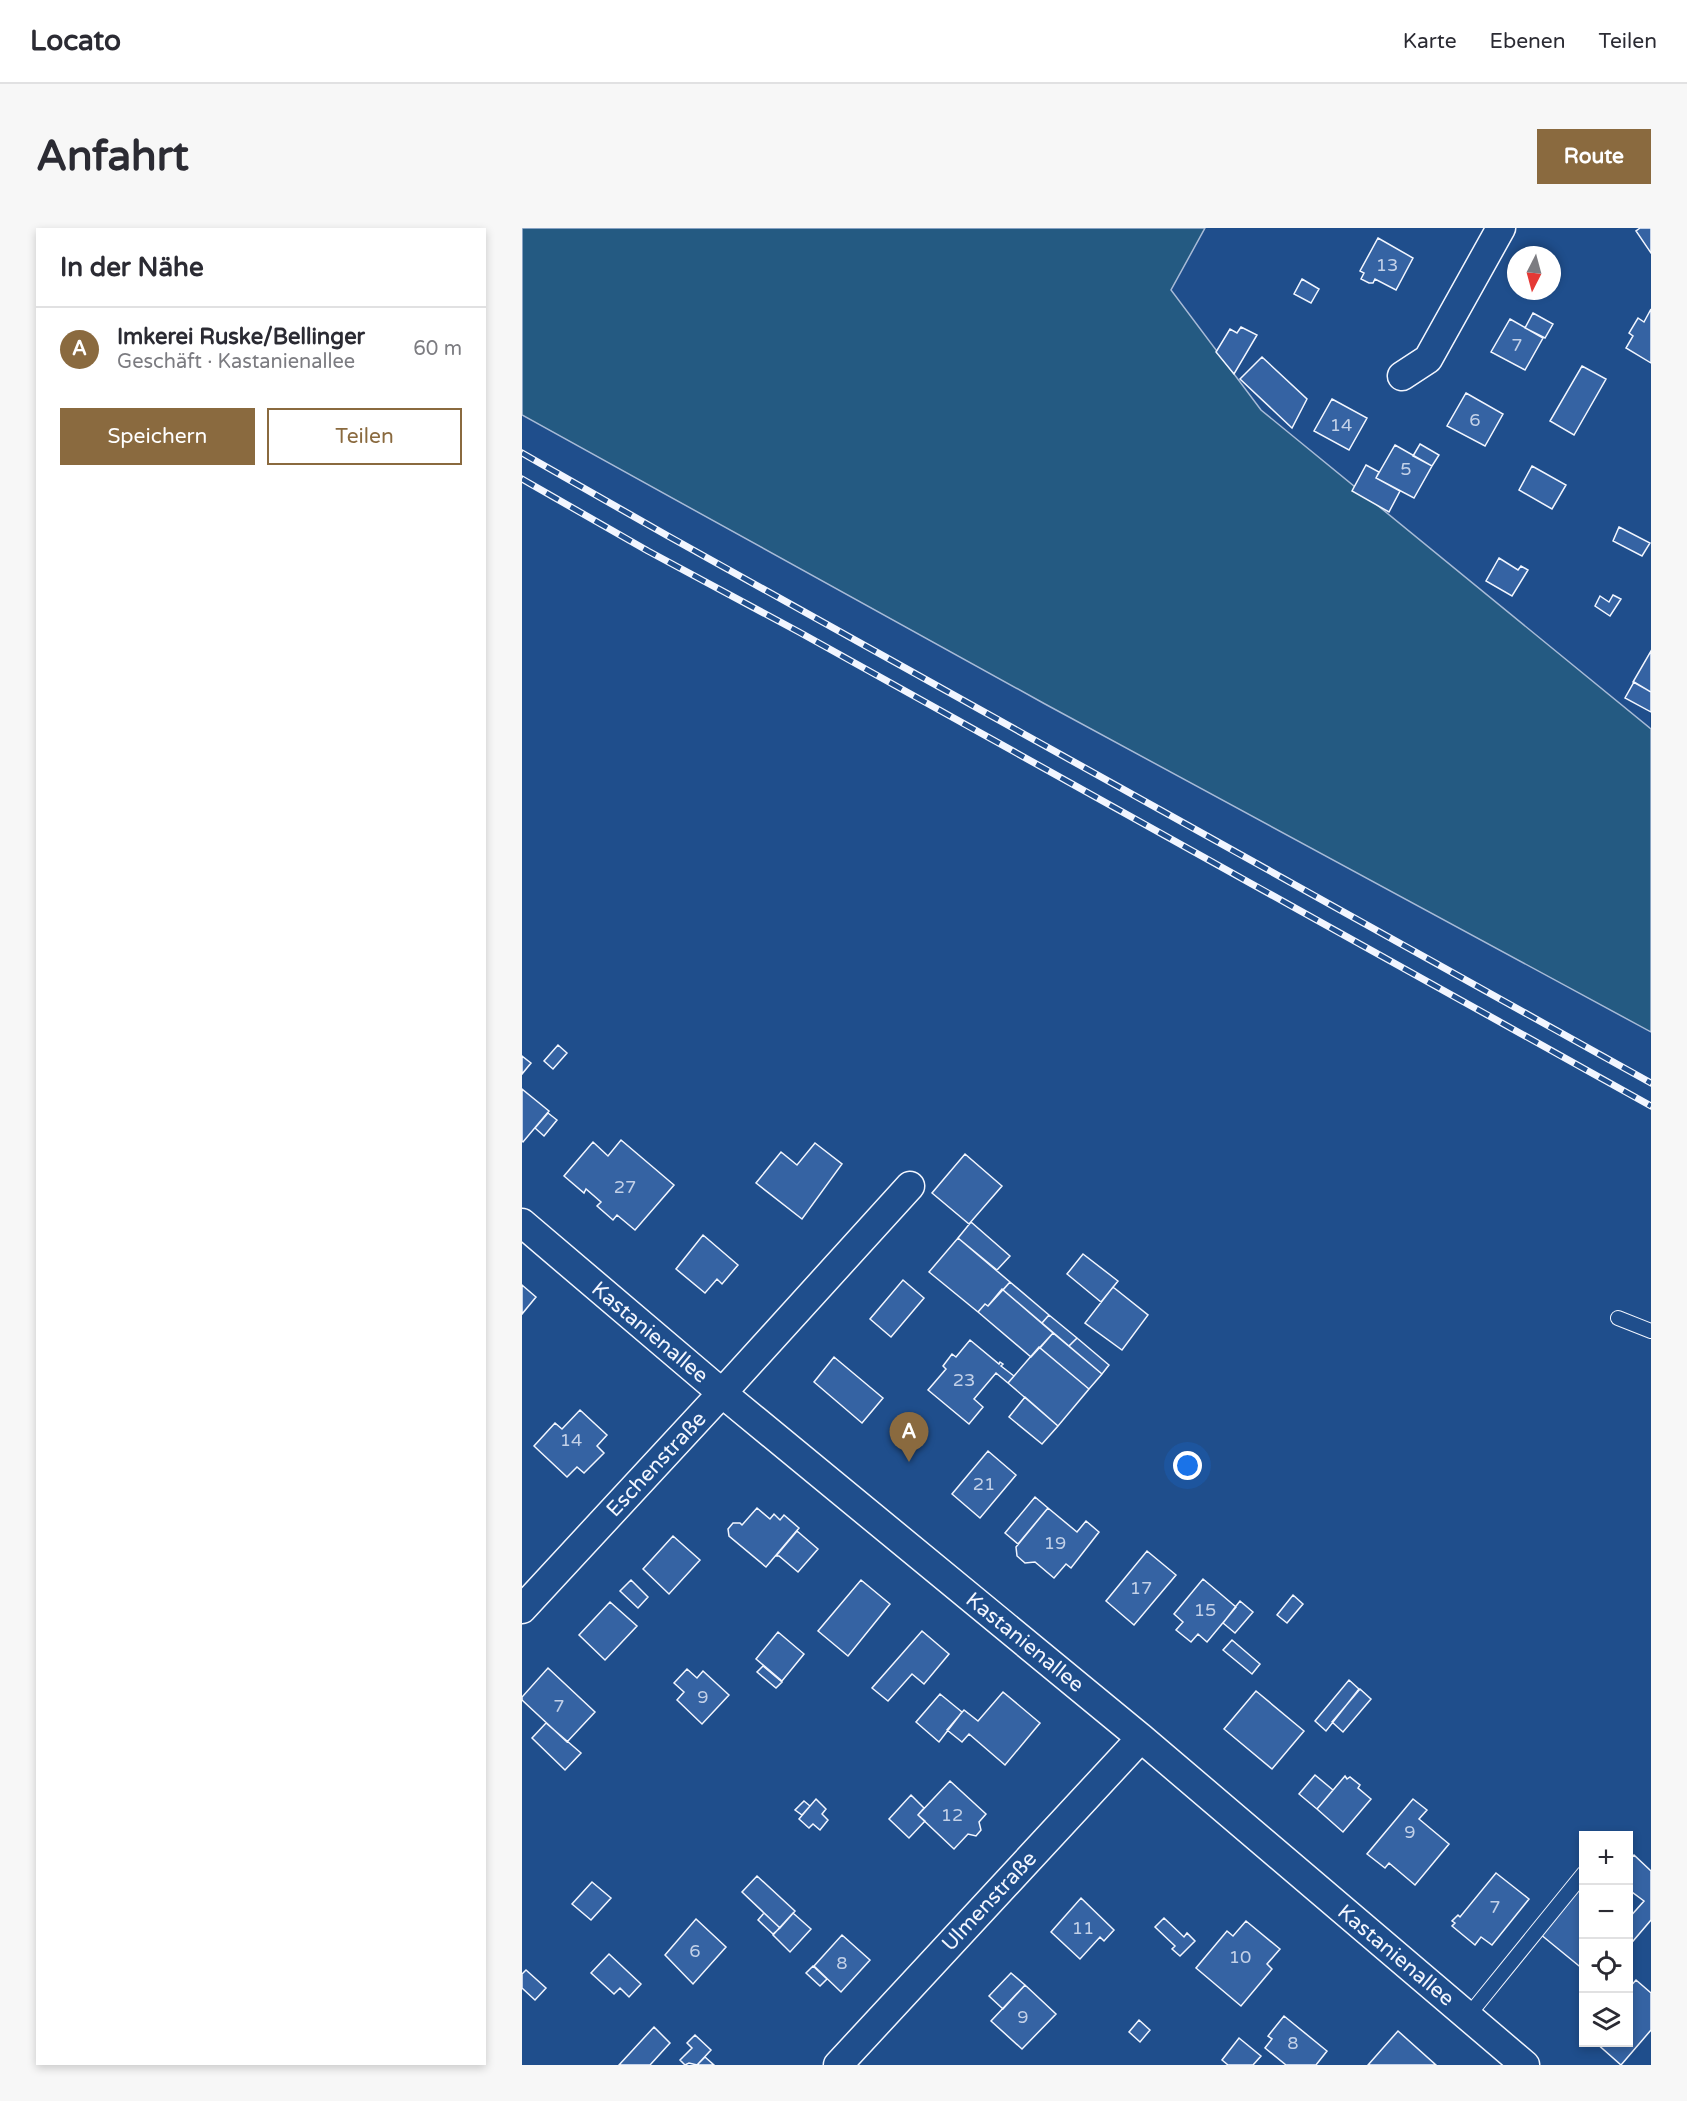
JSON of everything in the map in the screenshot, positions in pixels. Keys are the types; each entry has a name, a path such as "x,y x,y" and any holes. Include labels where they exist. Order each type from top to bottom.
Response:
{"street":[{"path":"1402,376 1428,360 1501,228"},
{"name":"Eschenstraße","path":"522,1609 722,1394 910,1186"},
{"name":"Kastanienallee","path":"522,1223 722,1394 1141,1738 1525,2065"},
{"name":"Ulmenstraße","path":"838,2065 1141,1738"}],"lane":[{"path":"1618,1317 1651,1331"},
{"path":"1468,2016 1579,1879"}],"shaded area":[{"path":"522,228 1205,228 1171,290 1261,410 1651,729 1651,1032 1045,704 522,415"}],"building":[{"path":"1640,228 1651,228 1651,253 1636,231"},
{"path":"1378,238 1413,258 1396,290 1375,279 1373,283 1369,283 1361,279 1364,273 1360,271"},
{"path":"1302,279 1319,289 1311,303 1294,294"},
{"path":"1651,309 1651,363 1626,348 1633,336 1629,333 1638,318 1644,322"},
{"path":"1533,313 1553,324 1545,338 1525,328"},
{"path":"1510,319 1543,338 1525,370 1491,352"},
{"path":"1241,327 1257,335 1234,374 1216,352 1230,329 1237,333"},
{"path":"1262,357 1307,399 1292,428 1240,379"},
{"path":"1582,366 1606,379 1574,435 1550,421"},
{"path":"1466,393 1503,414 1485,446 1447,426"},
{"path":"1332,399 1367,418 1349,450 1314,431"},
{"path":"1420,444 1439,455 1432,466 1413,456"},
{"path":"1395,445 1432,466 1414,498 1376,478"},
{"path":"1366,465 1379,472 1376,478 1400,491 1389,512 1352,491"},
{"path":"1532,466 1566,485 1552,509 1519,490"},
{"path":"1619,527 1650,543 1642,556 1613,541"},
{"path":"1499,558 1518,570 1521,566 1528,570 1512,596 1486,581"},
{"path":"1613,595 1621,599 1610,616 1595,606 1600,596 1609,602"},
{"path":"1651,651 1651,692 1633,682"},
{"path":"1634,682 1651,692 1651,712 1625,698"},
{"path":"558,1045 567,1053 553,1069 544,1061"},
{"path":"522,1056 531,1063 522,1074"},
{"path":"522,1089 549,1111 523,1142 522,1141"},
{"path":"548,1113 557,1120 544,1136 535,1128"},
{"path":"621,1140 674,1185 635,1230 617,1215 613,1220 597,1206 601,1202 586,1189 584,1193 564,1176 593,1142 608,1156"},
{"path":"815,1143 842,1164 802,1219 756,1183 781,1152 797,1165"},
{"path":"965,1154 1002,1186 969,1224 932,1193"},
{"path":"971,1222 1010,1256 997,1270 958,1238"},
{"path":"703,1235 738,1265 722,1284 717,1279 705,1293 676,1269"},
{"path":"958,1238 1010,1282 988,1306 985,1304 978,1312 929,1272"},
{"path":"1083,1254 1118,1281 1101,1302 1067,1274"},
{"path":"903,1280 924,1298 891,1337 870,1319"},
{"path":"1010,1282 1049,1315 1042,1323 1003,1290"},
{"path":"522,1285 536,1297 522,1314"},
{"path":"1113,1287 1148,1315 1122,1350 1085,1323"},
{"path":"1002,1289 1053,1333 1031,1357 978,1312 985,1304 988,1306"},
{"path":"1049,1315 1077,1338 1069,1346 1042,1323"},
{"path":"1053,1333 1102,1374 1089,1389 1040,1348"},
{"path":"1077,1338 1109,1365 1102,1374 1069,1346"},
{"path":"970,1340 999,1364 1000,1362 1003,1364 1001,1366 1014,1376 1008,1383 996,1373 974,1399 983,1407 969,1424 928,1390 946,1369 943,1366 952,1354 956,1357"},
{"path":"1039,1347 1089,1389 1058,1426 1008,1383"},
{"path":"834,1357 883,1398 862,1423 814,1382"},
{"path":"1025,1397 1058,1426 1042,1444 1009,1417"},
{"path":"580,1410 607,1435 597,1446 604,1453 584,1473 577,1467 567,1477 534,1446 555,1423 562,1429"},
{"path":"988,1451 1016,1475 980,1518 952,1494"},
{"path":"1035,1497 1048,1508 1018,1544 1005,1533"},
{"path":"757,1508 770,1519 774,1514 780,1520 784,1515 799,1528 766,1567 729,1536 728,1529 733,1523 742,1525"},
{"path":"1048,1508 1077,1532 1086,1521 1099,1532 1071,1568 1066,1564 1054,1578 1035,1562 1025,1563 1017,1556 1016,1547"},
{"path":"797,1531 818,1549 798,1572 776,1556"},
{"path":"673,1536 700,1560 669,1594 643,1569"},
{"path":"1147,1551 1176,1575 1134,1625 1106,1601"},
{"path":"1203,1579 1236,1607 1207,1642 1198,1634 1191,1642 1176,1630 1183,1622 1174,1614"},
{"path":"631,1580 648,1597 638,1608 620,1591"},
{"path":"861,1580 890,1604 848,1656 818,1631"},
{"path":"1293,1595 1303,1604 1287,1623 1277,1615"},
{"path":"1240,1601 1253,1612 1235,1633 1223,1623"},
{"path":"610,1602 637,1626 605,1660 579,1635"},
{"path":"922,1631 949,1654 924,1684 912,1674 888,1701 872,1688"},
{"path":"778,1632 804,1654 782,1681 756,1659"},
{"path":"1232,1640 1260,1664 1252,1674 1223,1650"},
{"path":"763,1666 782,1682 776,1688 757,1672"},
{"path":"548,1668 595,1712 567,1742 522,1700 522,1697"},
{"path":"687,1669 697,1678 703,1671 729,1695 702,1724 677,1700 684,1692 674,1683"},
{"path":"1349,1680 1359,1689 1326,1731 1315,1721"},
{"path":"1360,1689 1371,1699 1343,1732 1332,1722"},
{"path":"1256,1691 1304,1731 1272,1769 1224,1729"},
{"path":"1003,1692 1040,1723 1005,1765 969,1734 962,1742 947,1730 964,1710 978,1721"},
{"path":"940,1694 962,1712 939,1742 916,1722"},
{"path":"546,1723 581,1753 565,1770 532,1738"},
{"path":"1315,1775 1333,1790 1317,1809 1299,1794"},
{"path":"1345,1776 1360,1785 1358,1788 1371,1799 1343,1832 1317,1809"},
{"path":"950,1781 986,1814 979,1822 981,1830 976,1836 968,1834 954,1849 918,1815"},
{"path":"911,1795 924,1808 918,1815 925,1821 909,1838 889,1819"},
{"path":"816,1799 826,1809 822,1814 828,1820 820,1830 813,1824 809,1828 799,1819"},
{"path":"1413,1799 1427,1810 1419,1819 1449,1844 1415,1885 1389,1863 1385,1868 1367,1854"},
{"path":"804,1801 810,1806 802,1815 795,1810"},
{"path":"1633,1856 1651,1871 1651,1920 1633,1941 1633,1913 1644,1901 1633,1893"},
{"path":"1496,1873 1529,1899 1492,1945 1481,1937 1475,1945 1452,1926 1455,1923 1452,1921 1458,1915 1460,1917"},
{"path":"757,1876 795,1911 780,1928 742,1892"},
{"path":"592,1882 611,1898 591,1920 572,1904"},
{"path":"1579,1890 1579,1966 1540,1934"},
{"path":"1081,1898 1114,1930 1104,1941 1100,1937 1080,1959 1051,1932"},
{"path":"764,1913 780,1928 773,1934 758,1920"},
{"path":"793,1913 811,1929 790,1952 773,1935"},
{"path":"1164,1918 1184,1937 1187,1933 1195,1941 1180,1956 1172,1949 1175,1946 1155,1927"},
{"path":"696,1919 726,1947 693,1984 665,1955"},
{"path":"1246,1921 1280,1949 1267,1964 1272,1969 1241,2006 1196,1968 1227,1931 1233,1936"},
{"path":"842,1935 870,1960 841,1992 814,1966"},
{"path":"609,1954 641,1984 629,1997 620,1988 614,1994 591,1973"},
{"path":"813,1966 827,1979 820,1986 806,1973"},
{"path":"526,1970 546,1988 535,2000 522,1988 522,1974"},
{"path":"1011,1973 1025,1985 1003,2009 989,1996"},
{"path":"1636,1980 1651,1993 1651,2030 1621,2065 1601,2047 1633,2047 1633,1983"},
{"path":"1025,1985 1056,2014 1022,2049 991,2021"},
{"path":"1284,2016 1327,2051 1316,2065 1286,2065 1265,2048 1272,2039 1268,2036"},
{"path":"1139,2020 1150,2030 1140,2042 1129,2032"},
{"path":"654,2027 670,2043 650,2065 619,2065"},
{"path":"1398,2031 1436,2065 1368,2065"},
{"path":"695,2035 711,2050 697,2065 689,2063 685,2065 680,2060 692,2048 687,2043"},
{"path":"1239,2038 1261,2056 1253,2065 1228,2065 1222,2060"},
{"path":"705,2057 714,2065 697,2065"}],"railway":[{"path":"522,453 1651,1083"},
{"path":"522,479 1651,1106"}],"place":[{"name":"Imkerei Ruske/Bellinger","path":"909,1462"}]}
